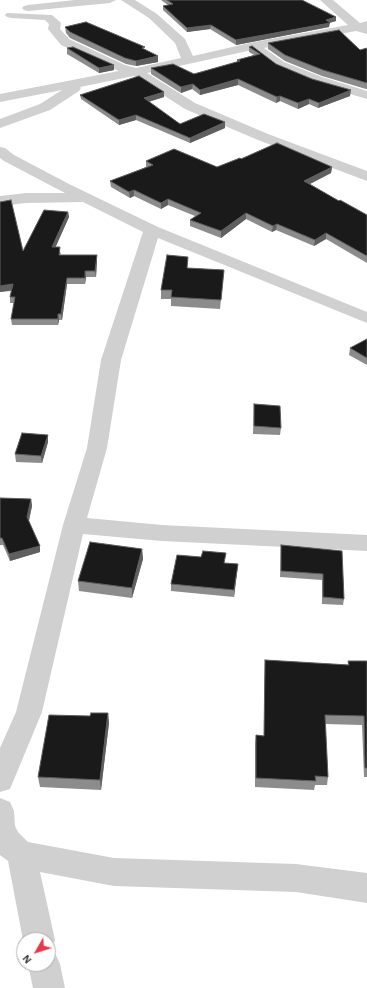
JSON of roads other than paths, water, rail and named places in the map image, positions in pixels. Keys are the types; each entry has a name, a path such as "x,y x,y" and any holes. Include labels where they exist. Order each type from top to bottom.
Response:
{"street":[{"path":"10,12 110,0"},
{"path":"127,0 153,16 181,42 188,60"},
{"path":"326,0 364,28"},
{"path":"10,12 48,16 56,23 54,29 65,42 121,68 136,72 190,106 262,137 367,176"},
{"path":"0,98 136,72 254,46 364,28"},
{"path":"254,46 280,65 317,80 367,96"},
{"path":"0,124 45,107 77,84"},
{"path":"0,151 9,158 152,230 367,318"},
{"path":"0,201 26,198 88,199"},
{"path":"0,780 29,712 74,525 97,448 111,360 152,230"},
{"path":"74,525 162,533 367,543"},
{"path":"0,811 0,826 7,842 21,854 114,872 296,878 367,888"},
{"path":"21,854 37,932"},
{"path":"46,972 49,988"}]}
